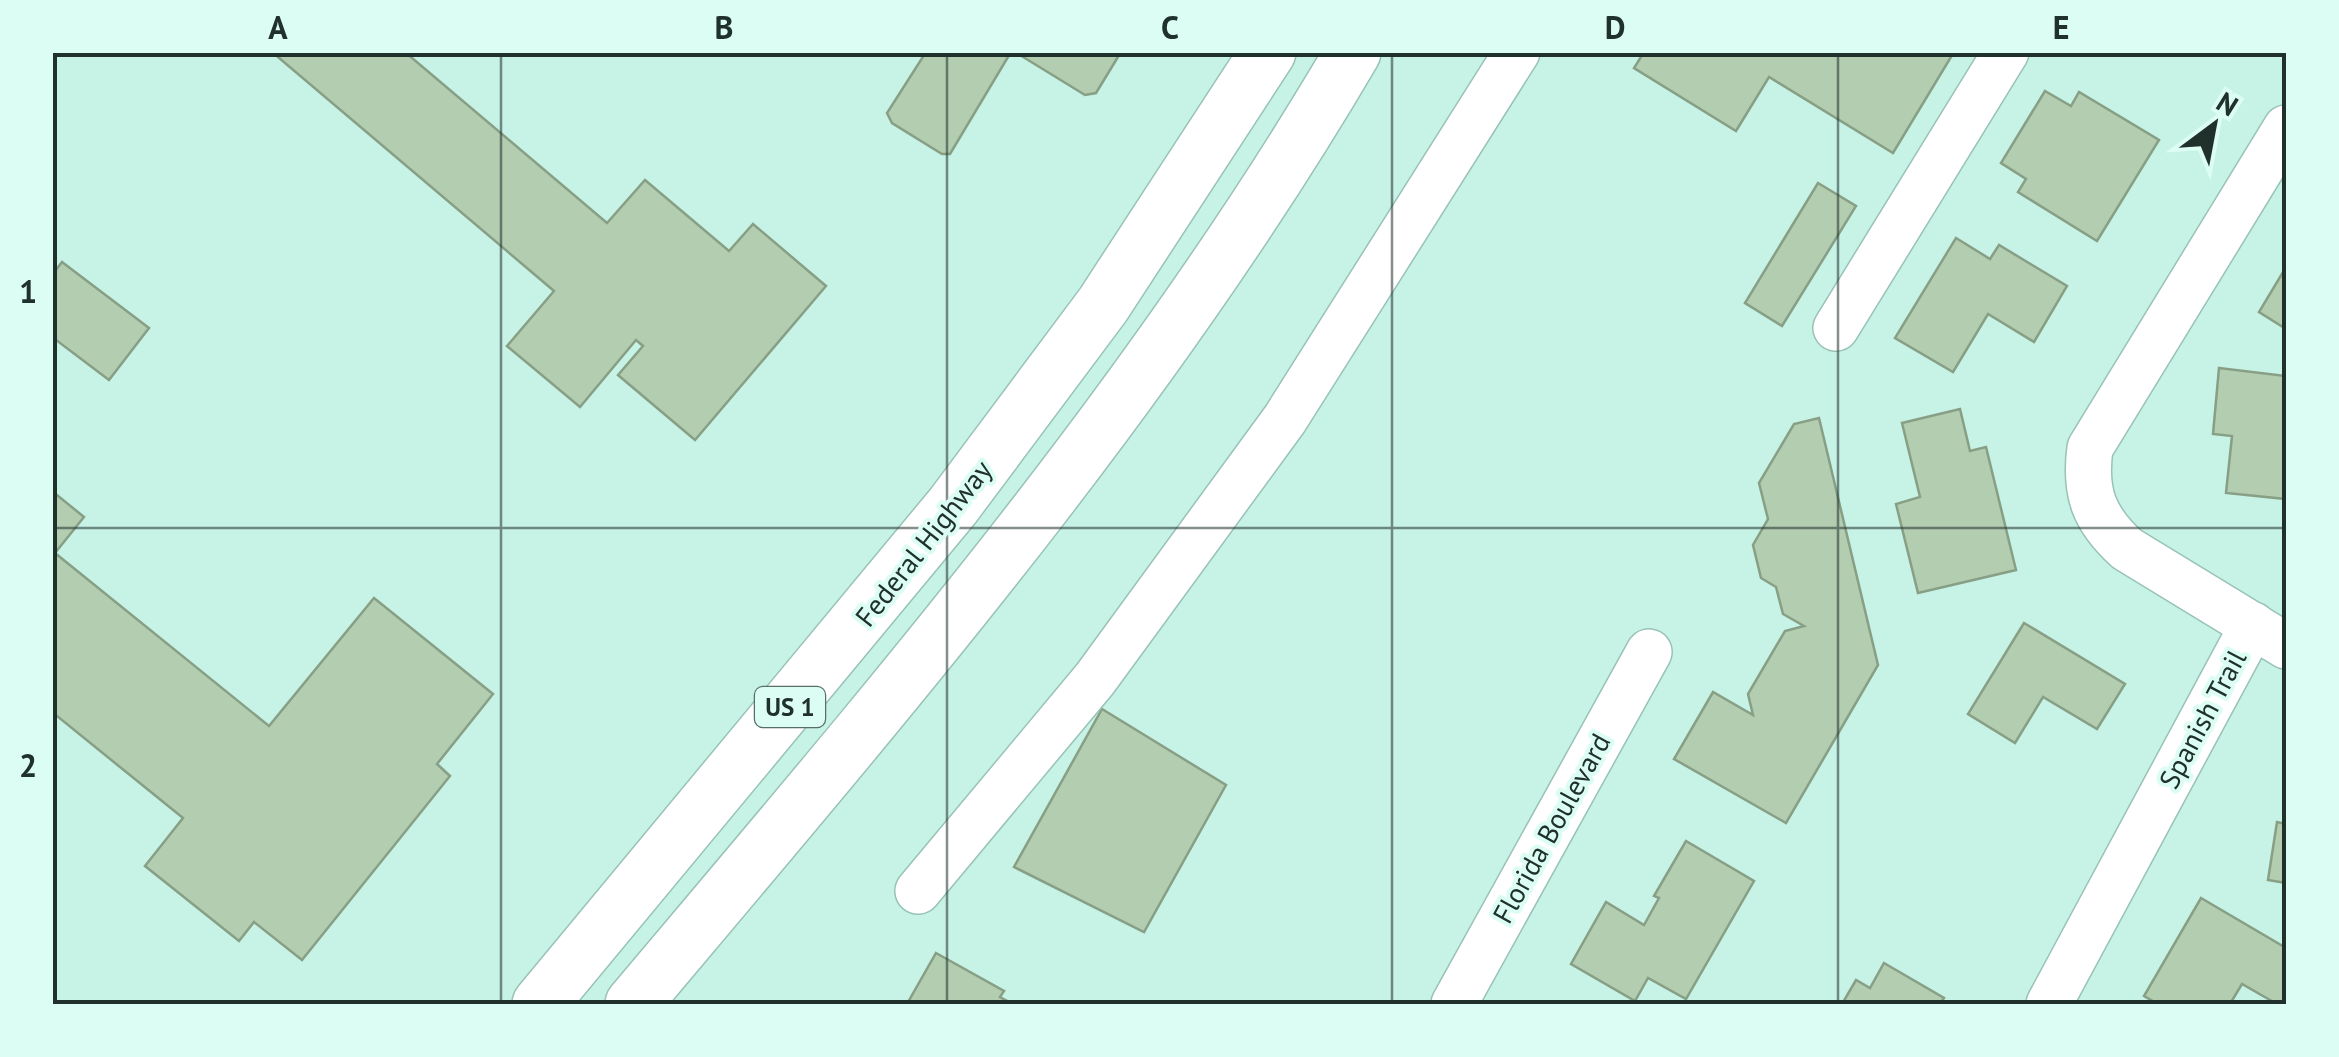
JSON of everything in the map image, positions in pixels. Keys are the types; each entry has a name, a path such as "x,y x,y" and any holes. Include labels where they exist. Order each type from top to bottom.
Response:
{"main road":[{"name":"Federal Highway","path":"540,1004 879,600 1031,403 1146,240 1268,52"},
{"name":"US 1","path":"634,1004 1005,557 1254,210 1353,52"},
{"path":"1146,240 1154,256 1163,340"}],"street":[{"path":"918,890 1095,679 1285,419 1517,52"},
{"path":"1836,328 2006,52"},
{"name":"Spanish Trail","path":"2049,1004 2270,635 2128,550 2106,530 2092,506 2086,477 2090,448 2286,128"},
{"name":"Florida Boulevard","path":"1454,1004 1649,652"}],"building":[{"path":"272,52 405,52 607,223 645,180 729,251 753,224 826,286 695,440 618,375 643,346 636,340 580,407 507,346 554,291"},
{"path":"926,52 1011,52 950,154 942,154 892,123 887,113"},
{"path":"1015,52 1121,52 1096,93 1085,95"},
{"path":"1644,52 1954,52 1893,153 1769,77 1736,131 1634,68"},
{"path":"2045,91 2071,106 2079,92 2159,140 2097,241 2018,192 2026,179 2001,163"},
{"path":"1818,183 1856,206 1782,326 1745,303"},
{"path":"1956,238 1990,259 1999,245 2067,286 2034,342 1988,314 1953,372 1895,338"},
{"path":"62,262 149,328 109,380 52,337 52,275"},
{"path":"2286,267 2286,329 2259,312"},
{"path":"2219,368 2286,376 2286,499 2226,493 2232,436 2213,434"},
{"path":"1960,409 1970,451 1986,447 2016,570 1918,593 1896,504 1920,497 1902,423"},
{"path":"1819,418 1878,665 1786,823 1674,759 1713,692 1753,715 1748,694 1785,631 1804,626 1783,614 1776,587 1761,578 1753,545 1768,519 1759,483 1794,424"},
{"path":"52,491 84,517 55,553 269,726 374,598 493,694 437,764 450,776 302,960 254,922 239,941 145,866 183,818 52,712"},
{"path":"2024,623 2125,684 2097,729 2043,697 2015,743 1968,714"},
{"path":"1102,709 1226,785 1144,932 1014,867"},
{"path":"2277,822 2286,824 2286,883 2268,880"},
{"path":"1686,841 1754,881 1686,999 1648,978 1635,1001 1571,964 1606,902 1644,925 1659,898 1654,896"},
{"path":"2201,898 2286,948 2285,1004 2277,1004 2242,984 2230,1004 2158,1004 2144,996"},
{"path":"936,953 1004,991 1000,997 1013,1004 907,1004"},
{"path":"1884,963 1944,998 1940,1004 1842,1004 1856,980 1870,988"}]}
